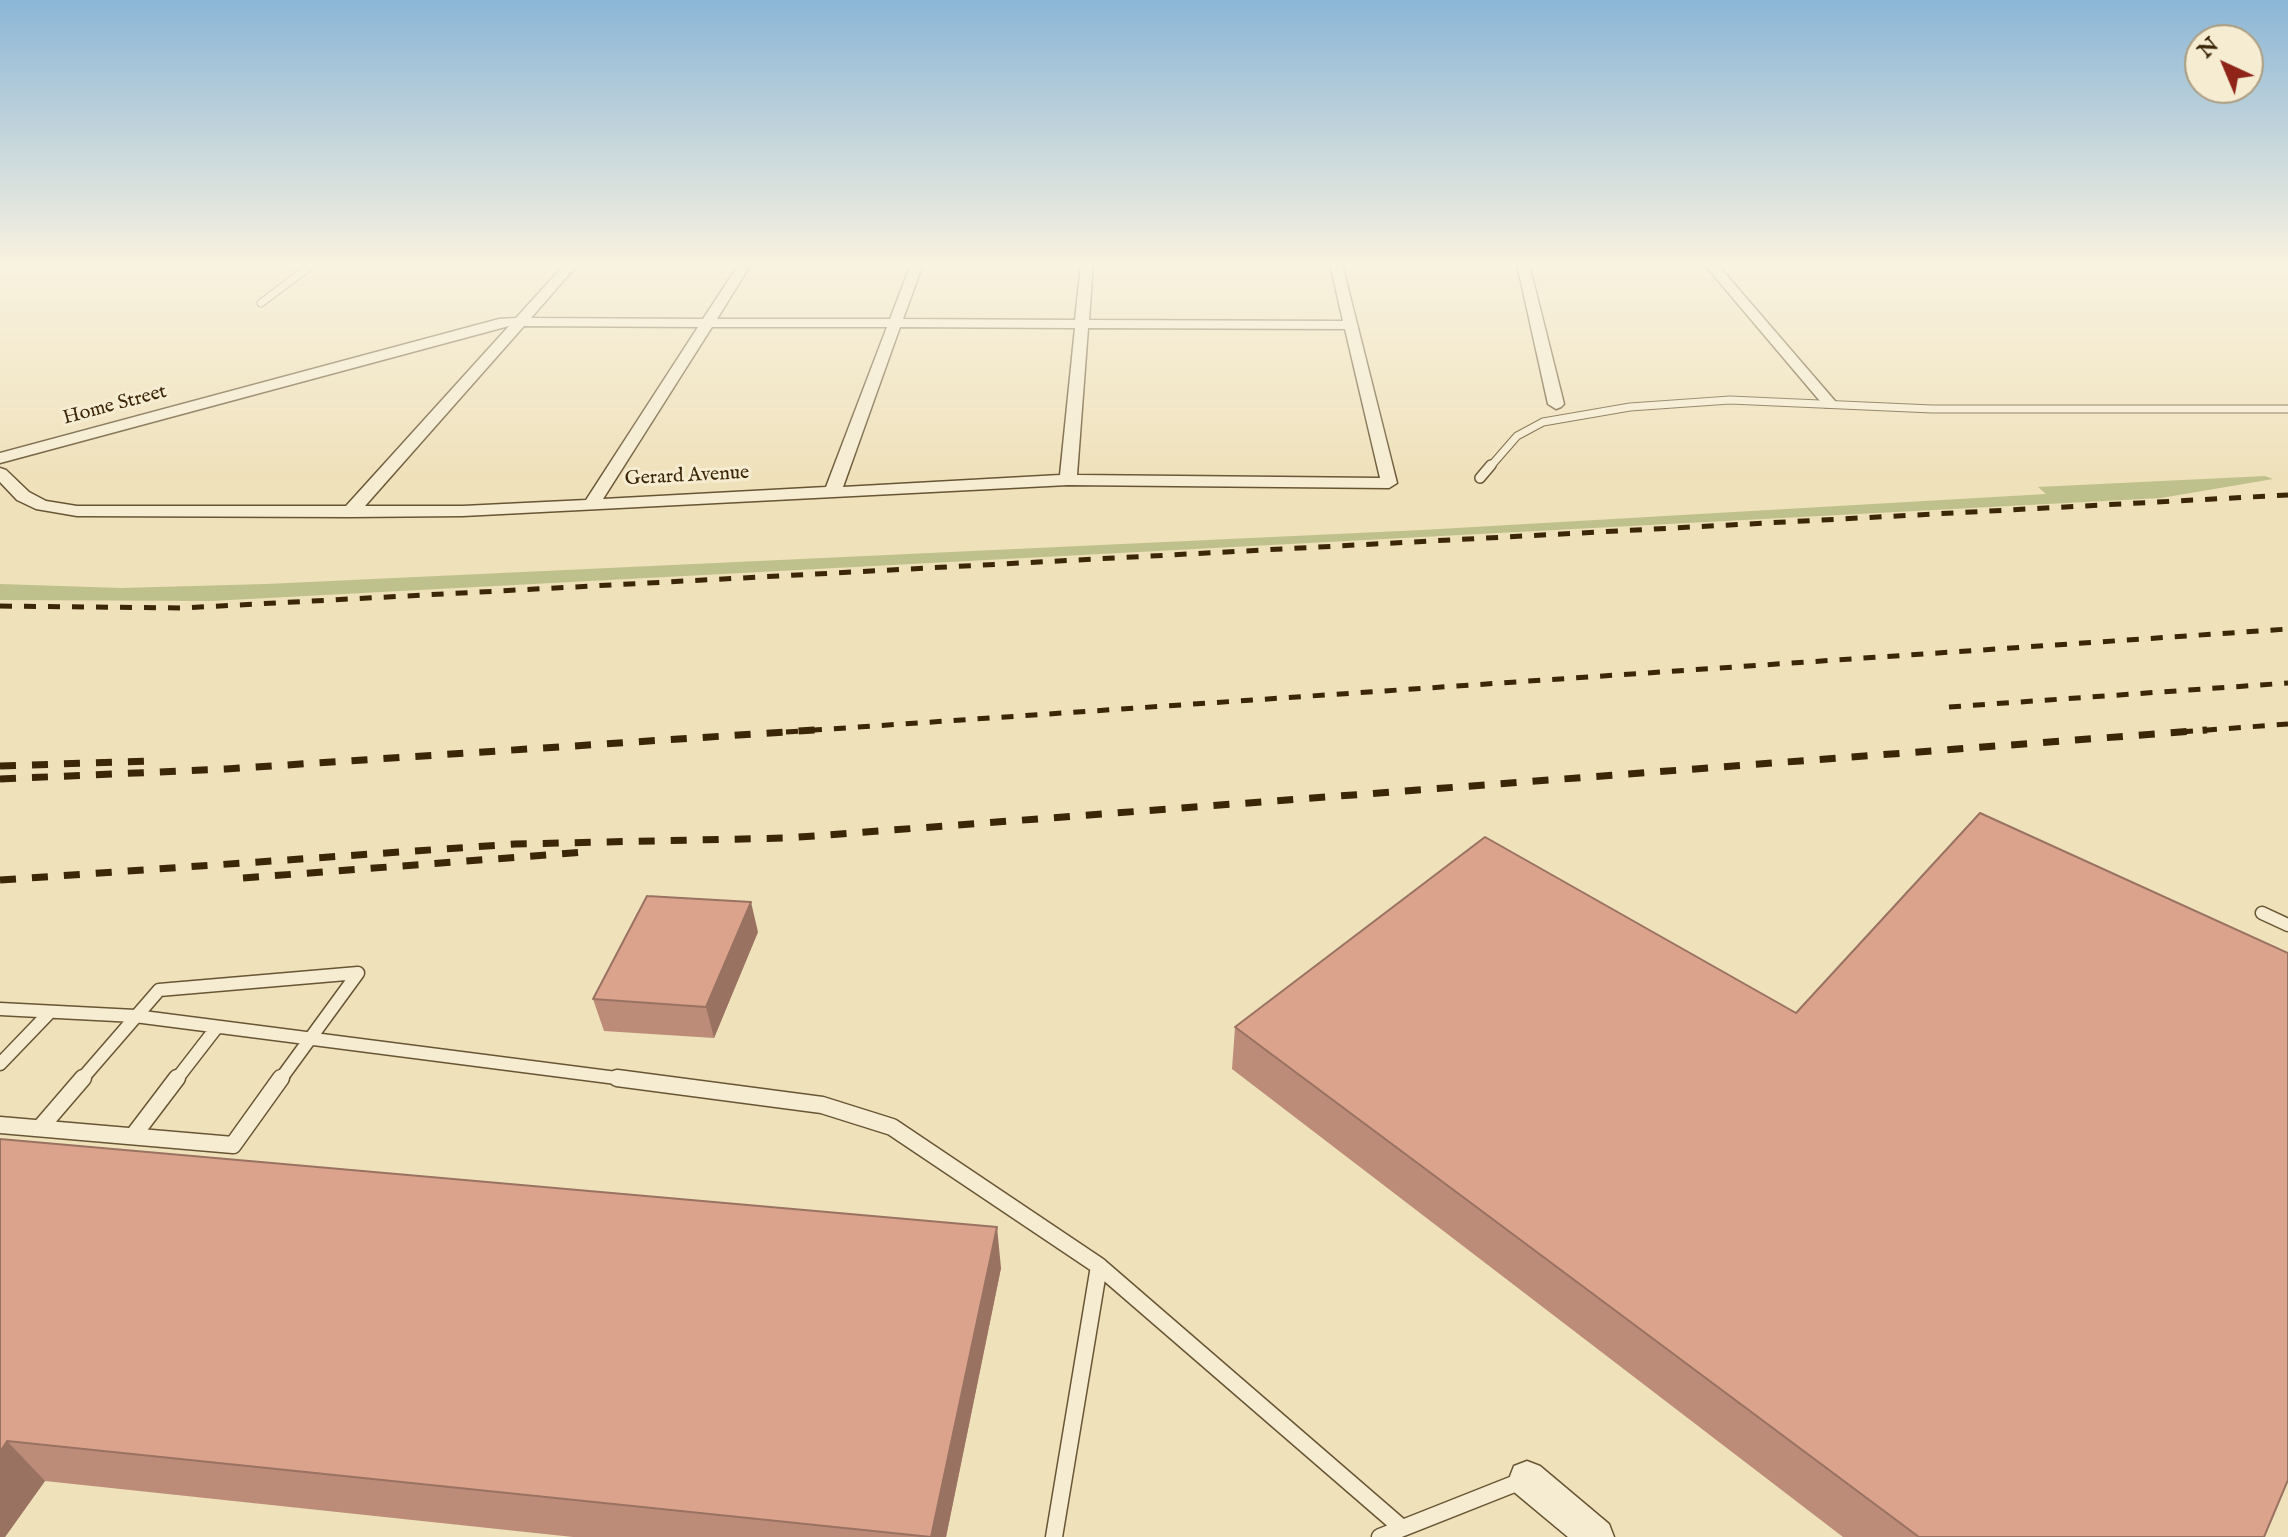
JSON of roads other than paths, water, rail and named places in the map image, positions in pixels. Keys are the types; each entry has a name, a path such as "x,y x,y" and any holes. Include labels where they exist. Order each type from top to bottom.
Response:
{"street":[{"name":"Home Street","path":"0,458 454,336"},
{"path":"350,512 506,336"},
{"path":"591,505 700,336"},
{"path":"833,491 891,336"},
{"path":"1068,480 1080,336"},
{"name":"Gerard Avenue","path":"0,473 23,496 42,505 77,511 463,511 1068,480 1389,483 1355,336"},
{"path":"1540,336 1556,404"},
{"path":"1771,336 1830,404"},
{"path":"1527,1479 1596,1537"}],"lane":[{"path":"1480,478 1517,436 1543,422 1630,407 1730,400 1932,409 2288,409"},
{"path":"2262,913 2288,925"},
{"path":"0,1125 233,1145 358,973 159,990 40,1128"},
{"path":"0,1009 135,1016 822,1105 892,1127 1099,1266 1402,1528"},
{"path":"0,1064 50,1012"},
{"path":"133,1136 217,1027"},
{"path":"1054,1537 1099,1266"},
{"path":"1380,1537 1527,1479"}],"railway":[{"path":"0,606 182,608 2288,495"},
{"path":"786,732 2288,629"},
{"path":"1949,707 2288,683"},
{"path":"2181,732 2288,724"},
{"path":"0,779 226,769 815,730"},
{"path":"0,880 515,844 787,838 2207,730"},
{"path":"0,766 149,761"},
{"path":"243,878 586,852"}]}
